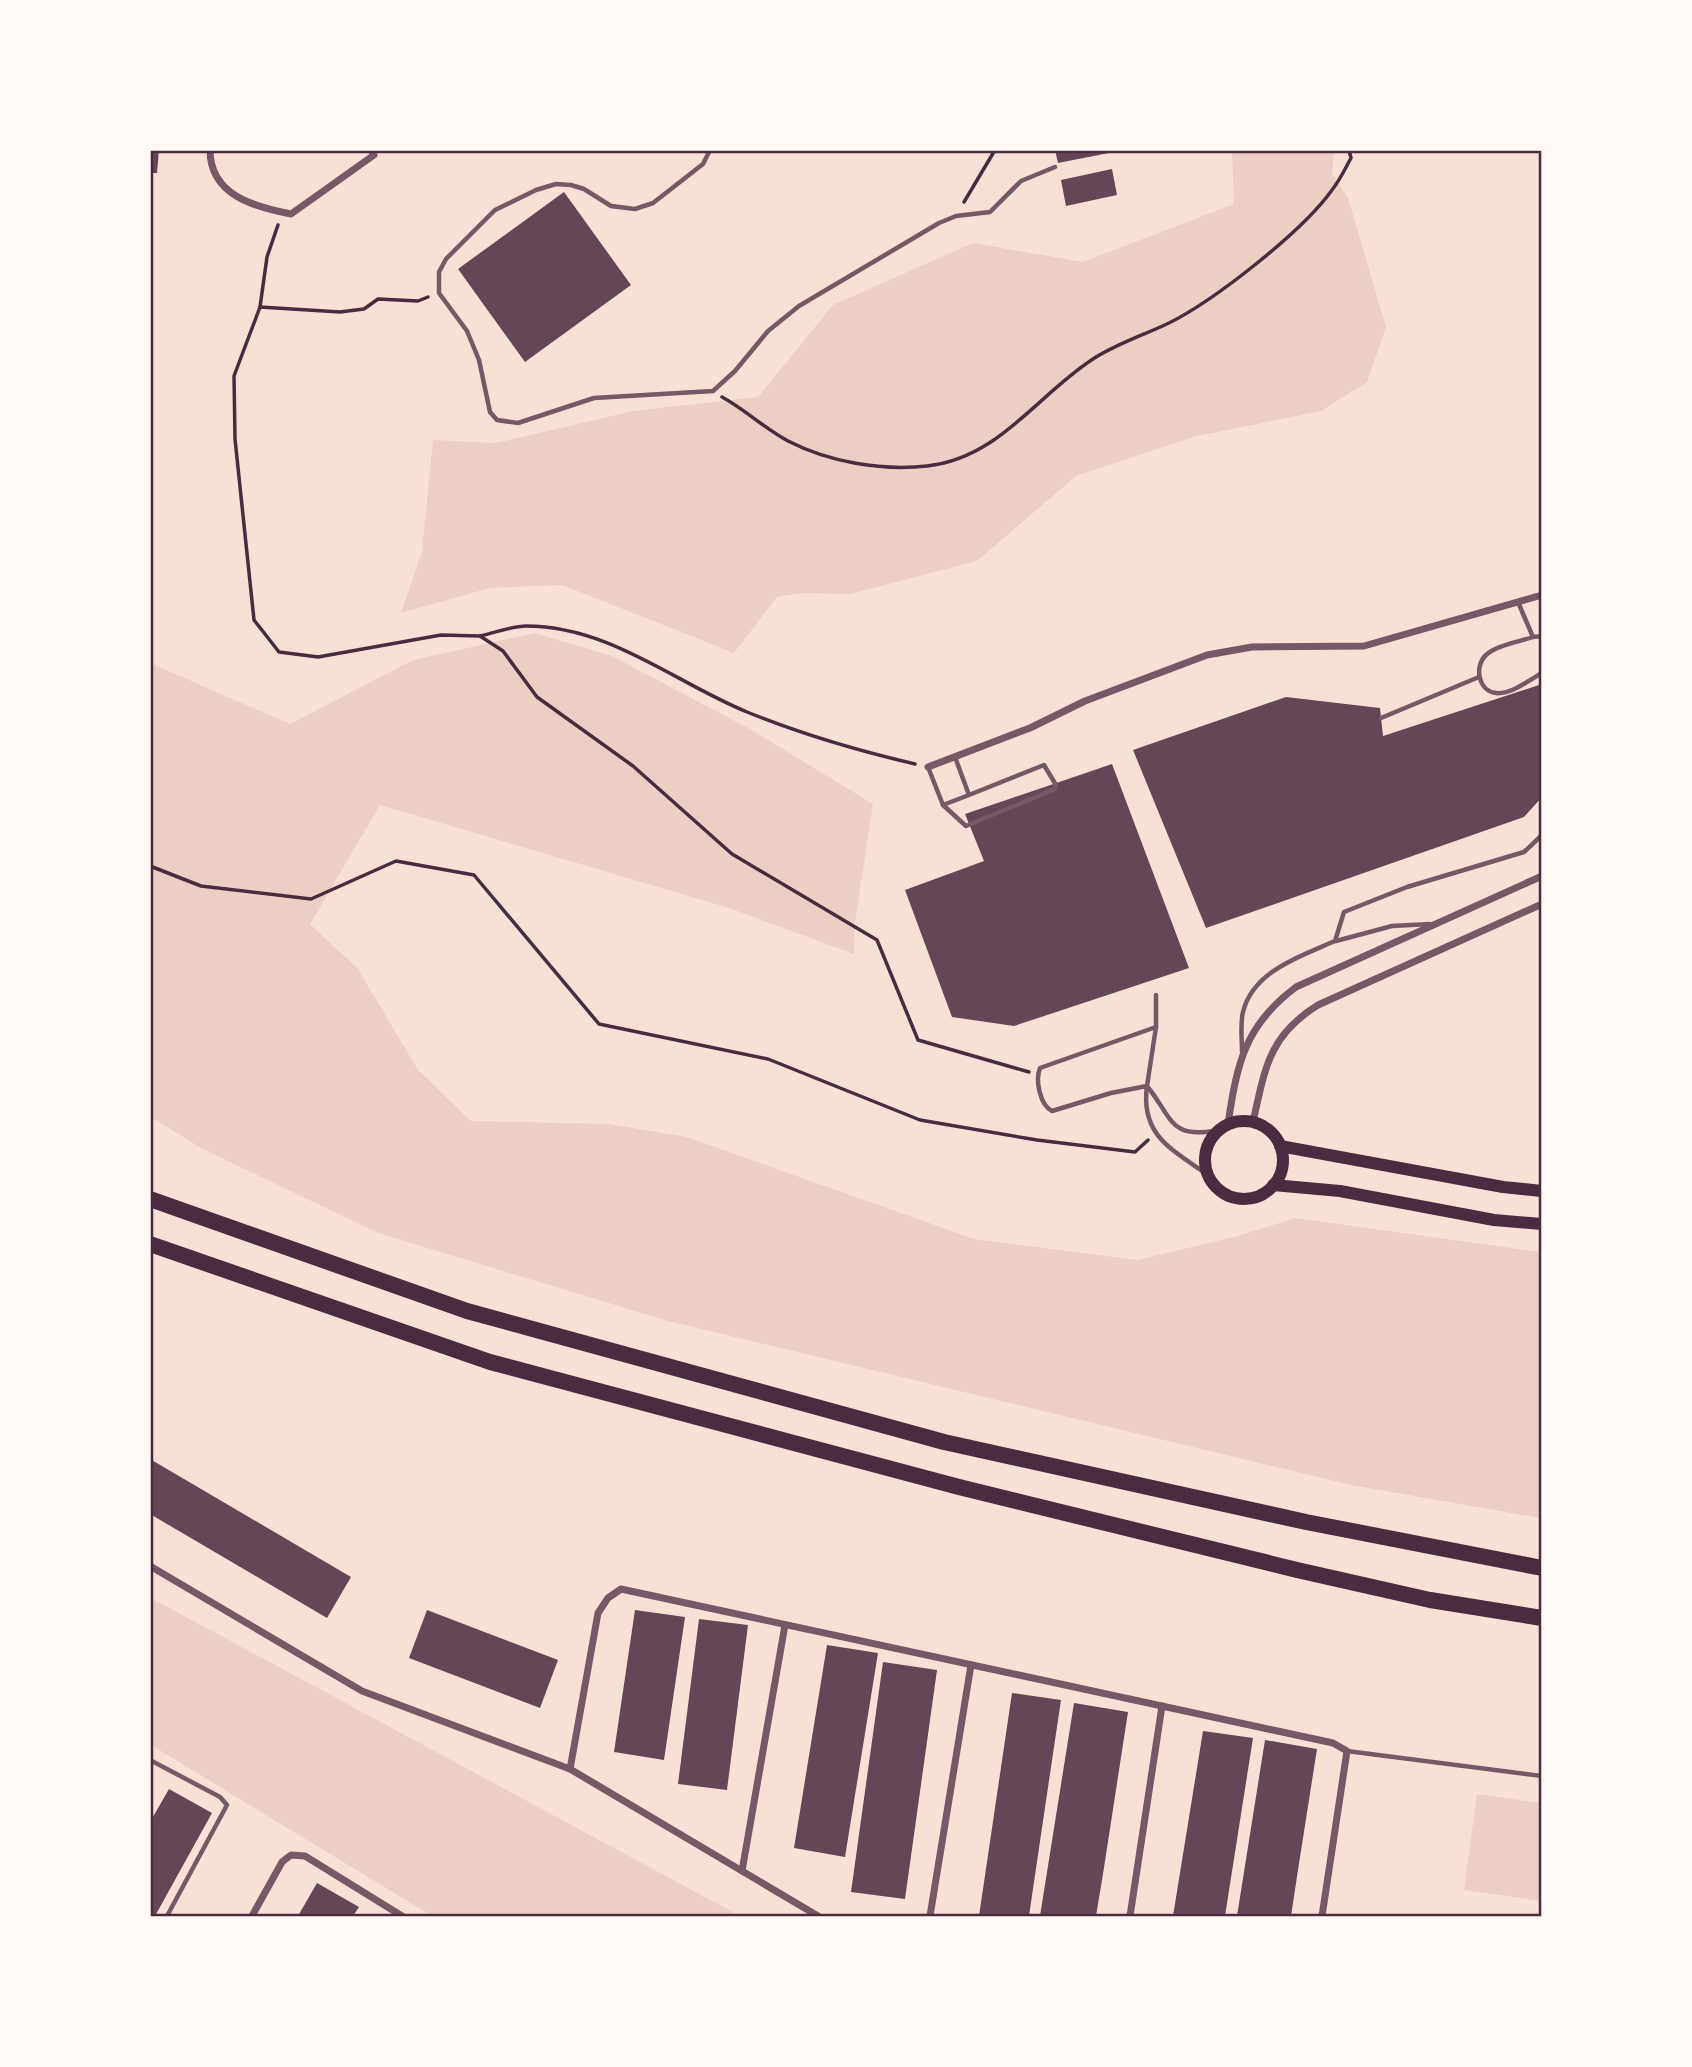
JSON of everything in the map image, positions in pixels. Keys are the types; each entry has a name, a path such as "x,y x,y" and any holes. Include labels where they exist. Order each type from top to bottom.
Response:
{"highway":[{"path":"150,1199 467,1311 944,1442 1306,1522 1542,1568"},
{"path":"150,1244 490,1362 958,1487 1297,1570 1430,1600 1542,1618"}],"main road":[{"path":"1254,1122 1265,1127 1280,1146 1282,1166 1273,1185 1251,1198 1238,1198 1215,1186 1208,1175 1205,1166 1208,1146 1224,1127 1254,1122"},
{"path":"1280,1146 1469,1181 1542,1191"},
{"path":"1273,1185 1340,1191 1494,1220 1542,1224"}],"street":[{"path":"209,150 211,167 220,183 236,197 256,207 290,214 375,152"},
{"path":"929,767 1030,728 1085,701 1206,655 1262,646 1364,646 1542,595"},
{"path":"1224,1127 1242,1051 1273,1004 1296,987 1542,876"},
{"path":"1254,1122 1273,1047 1299,1017 1318,1005 1542,904"},
{"path":"150,1566 362,1690 570,1769 818,1916"},
{"path":"570,1769 598,1613 608,1598 621,1589 1333,1743 1347,1751 1322,1916"},
{"path":"742,1871 785,1625"},
{"path":"930,1916 971,1665"},
{"path":"1130,1916 1162,1706"},
{"path":"252,1916 282,1862 291,1855 305,1856 402,1916"}],"lane":[{"path":"710,150 703,164 662,196 635,209 611,206 584,189 556,184 508,202 482,221 446,259 439,272 439,293 467,331 479,360 491,412 497,420 517,423 594,398 713,391 735,371 768,331 799,306 956,216 990,212 1021,181 1055,167"},
{"path":"1518,602 1533,637"},
{"path":"1542,636 1488,653 1480,662 1479,677 1487,690 1497,694 1512,690 1542,673"},
{"path":"1381,718 1479,677"},
{"path":"955,757 970,795"},
{"path":"929,767 943,805 966,825 1055,789 1056,785 1044,765 943,805"},
{"path":"1335,941 1344,912 1407,887 1524,852 1542,835"},
{"path":"1242,1051 1243,1013 1250,995 1262,980 1290,961 1335,941 1392,926 1432,924"},
{"path":"1156,996 1156,1027 1147,1086 1148,1116 1163,1144 1208,1175"},
{"path":"1147,1086 1111,1093 1052,1111 1043,1104 1037,1075 1046,1063 1156,1027"},
{"path":"1147,1086 1158,1100 1165,1117 1175,1127 1198,1134 1224,1127"},
{"path":"1347,1751 1542,1776"},
{"path":"150,1760 219,1797 227,1805 167,1916"}],"path":[{"path":"956,216 995,150"},
{"path":"713,391 750,412 786,440 821,456 891,467 928,466 962,457 998,440 1059,384 1093,359 1170,322 1207,300 1254,265 1332,191 1352,158 1349,150"},
{"path":"290,214 275,228 267,257 260,307 234,376 234,439 254,620 279,652 318,657 441,635 480,636 525,625 573,632 627,650 747,712 841,744 929,767"},
{"path":"260,307 340,313 364,309 378,299 418,302 439,293"},
{"path":"480,636 503,651 537,697 633,766 732,854 877,940 918,1040 1037,1075"},
{"path":"150,866 201,886 311,899 397,861 474,875 599,1024 768,1059 920,1120 1037,1140 1135,1152 1156,1134"}],"shaded area":[{"path":"1232,151 1334,151 1332,173 1348,198 1386,327 1367,382 1321,411 1197,436 1076,476 977,561 850,594 802,593 777,597 734,653 562,585 490,588 401,613 422,552 433,440 496,443 633,411 758,397 833,305 973,243 1083,262 1234,204"},
{"path":"535,633 612,656 750,729 873,804 855,922 854,954 729,908 380,805 310,924 358,969 418,1070 471,1121 609,1124 687,1137 974,1239 1137,1260 1238,1236 1295,1218 1541,1252 1541,1518 1351,1485 668,1321 378,1233 201,1148 151,1117 150,663 290,724 413,660"},
{"path":"150,1598 740,1916 432,1916 151,1745"},
{"path":"1477,1794 1541,1803 1541,1901 1464,1890"}],"building":[{"path":"150,150 159,150 157,173 150,173"},
{"path":"1055,150 1113,150 1114,152 1058,163"},
{"path":"1112,169 1117,195 1066,206 1061,180"},
{"path":"564,192 631,285 525,362 458,269"},
{"path":"1542,684 1542,797 1524,817 1206,928 1133,750 1286,697 1380,708 1383,736"},
{"path":"1112,764 1189,968 1014,1026 952,1017 905,890 984,861 965,814"},
{"path":"150,1459 351,1577 327,1618 150,1514"},
{"path":"427,1610 558,1660 540,1708 409,1658"},
{"path":"635,1610 685,1617 664,1760 614,1752"},
{"path":"699,1619 748,1625 727,1790 678,1784"},
{"path":"827,1645 878,1653 845,1857 794,1848"},
{"path":"883,1662 937,1670 905,1899 851,1892"},
{"path":"1012,1693 1061,1700 1029,1916 979,1916"},
{"path":"1074,1703 1128,1712 1103,1874 1096,1916 1040,1916"},
{"path":"1203,1731 1253,1738 1225,1916 1173,1916"},
{"path":"1265,1740 1317,1749 1291,1916 1237,1916"},
{"path":"169,1789 212,1813 155,1916 150,1916 150,1822"},
{"path":"317,1883 359,1907 353,1916 298,1916"}]}
